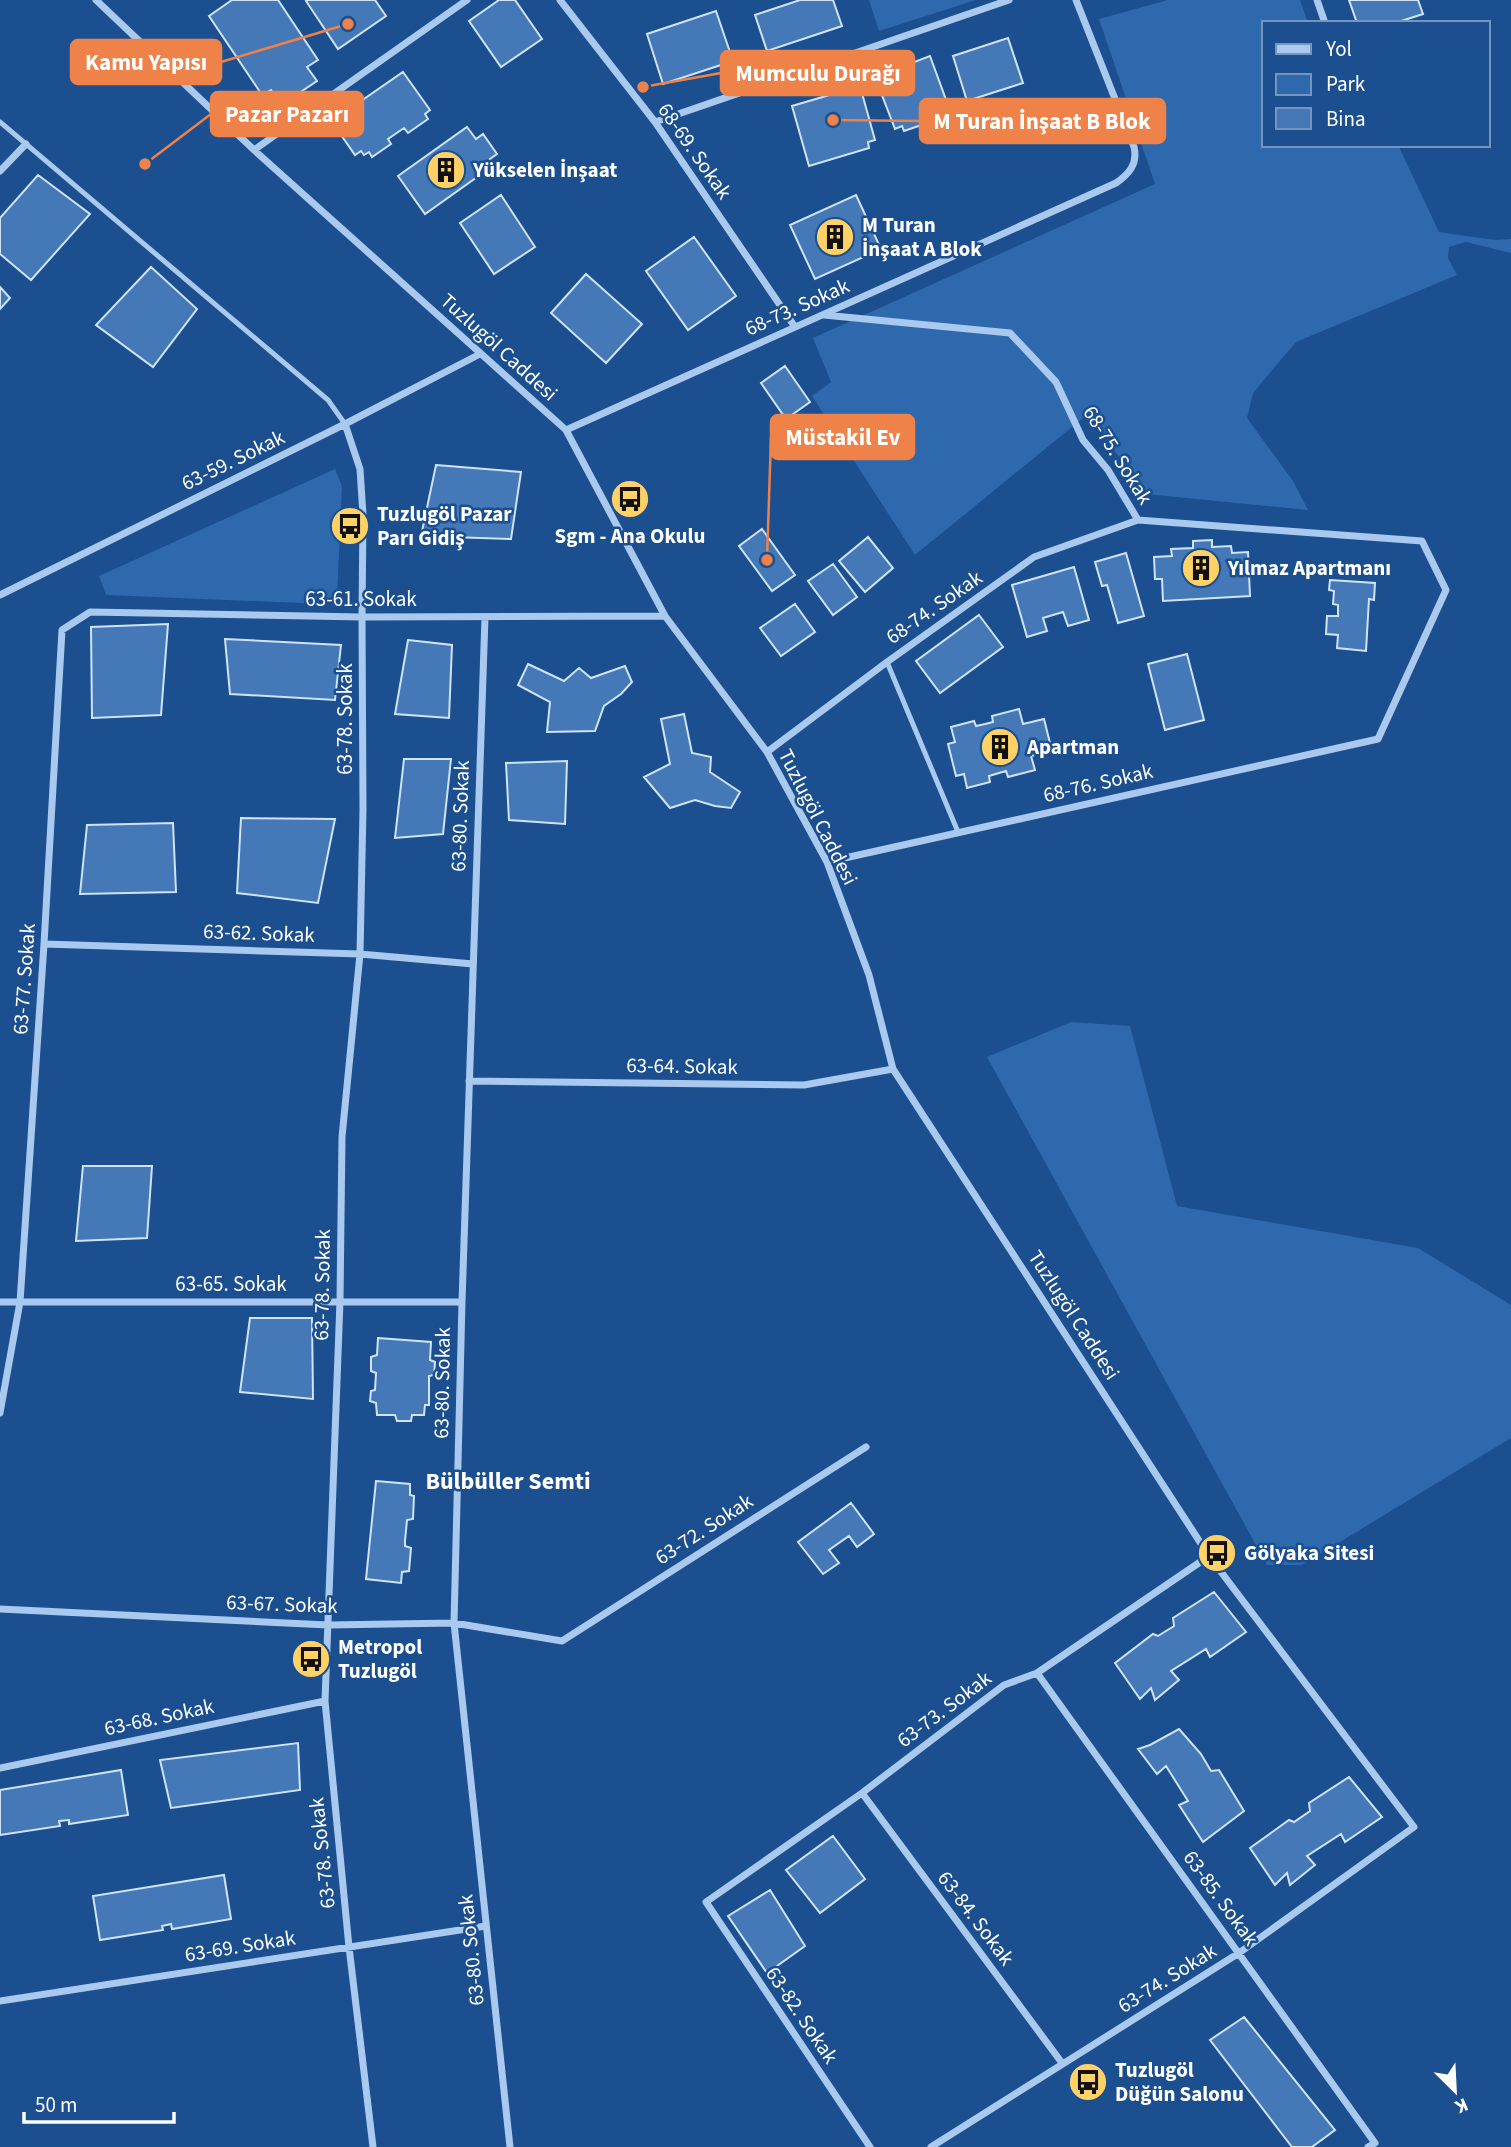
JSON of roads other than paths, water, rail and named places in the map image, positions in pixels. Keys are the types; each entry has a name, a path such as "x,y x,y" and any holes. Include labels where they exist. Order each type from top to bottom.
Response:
{"street":[{"name":"Tuzlugöl Caddesi","path":"96,0 254,150 566,430 665,616 766,752 827,862 869,975 893,1069 1209,1556 1415,1828"},
{"path":"254,150 467,0"},
{"name":"68-69. Sokak","path":"560,0 655,122 795,327"},
{"path":"655,122 1009,0"},
{"name":"68-73. Sokak","path":"566,430 1125,178 1135,163 1134,147 1076,0"},
{"path":"1317,0 1324,21"},
{"path":"0,171 26,144"},
{"name":"68-75. Sokak","path":"823,315 1010,332 1056,382 1083,440 1108,470 1138,520 1422,541 1446,590 1378,739"},
{"name":"63-59. Sokak","path":"0,595 480,354"},
{"name":"63-78. Sokak","path":"345,424 360,469 363,515 363,809 360,954 342,1137 340,1301 325,1701 349,1947 373,2147"},
{"name":"68-74. Sokak","path":"766,752 1034,557 1138,520"},
{"name":"63-61. Sokak","path":"62,630 90,612 362,617 665,616"},
{"name":"63-80. Sokak","path":"485,617 454,1623 510,2147"},
{"name":"63-77. Sokak","path":"0,1413 20,1303 62,630"},
{"name":"68-76. Sokak","path":"827,862 1378,739"},
{"name":"63-62. Sokak","path":"44,944 360,954 473,964"},
{"name":"63-64. Sokak","path":"469,1081 804,1085 893,1069"},
{"name":"63-65. Sokak","path":"0,1302 462,1302"},
{"name":"63-72. Sokak","path":"562,1641 866,1447"},
{"name":"63-73. Sokak","path":"706,1902 862,1793 1004,1685 1037,1673 1209,1556"},
{"name":"63-67. Sokak","path":"0,1609 328,1625 454,1623 562,1641"},
{"name":"63-85. Sokak","path":"1037,1673 1239,1953 1372,2145"},
{"name":"63-68. Sokak","path":"0,1768 325,1701"},
{"name":"63-84. Sokak","path":"862,1793 1062,2063"},
{"name":"63-74. Sokak","path":"930,2147 1239,1953 1415,1828"},
{"name":"63-82. Sokak","path":"706,1902 870,2147"},
{"name":"63-69. Sokak","path":"0,2001 486,1926"}],"lane":[{"path":"0,122 328,400 345,424"},
{"path":"887,662 958,832"}],"place":[{"name":"Kamu Yapısı","path":"348,24"},
{"name":"Mumculu Durağı","path":"643,87"},
{"name":"M Turan İnşaat B Blok","path":"833,120"},
{"name":"Pazar Pazarı","path":"145,164"},
{"name":"Yükselen İnşaat","path":"446,170"},
{"name":"M Turan İnşaat A Blok","path":"835,237"},
{"name":"Sgm - Ana Okulu","path":"630,499"},
{"name":"Tuzlugöl Pazar Parı Gidiş","path":"350,526"},
{"name":"Müstakil Ev","path":"767,560"},
{"name":"Yılmaz Apartmanı","path":"1201,568"},
{"name":"Apartman","path":"1000,747"},
{"name":"Gölyaka Sitesi","path":"1217,1553"},
{"name":"Metropol Tuzlugöl","path":"311,1659"},
{"name":"Tuzlugöl Düğün Salonu","path":"1088,2082"}],"district":[{"name":"Bülbüller Semti","path":"508,1481"}]}
